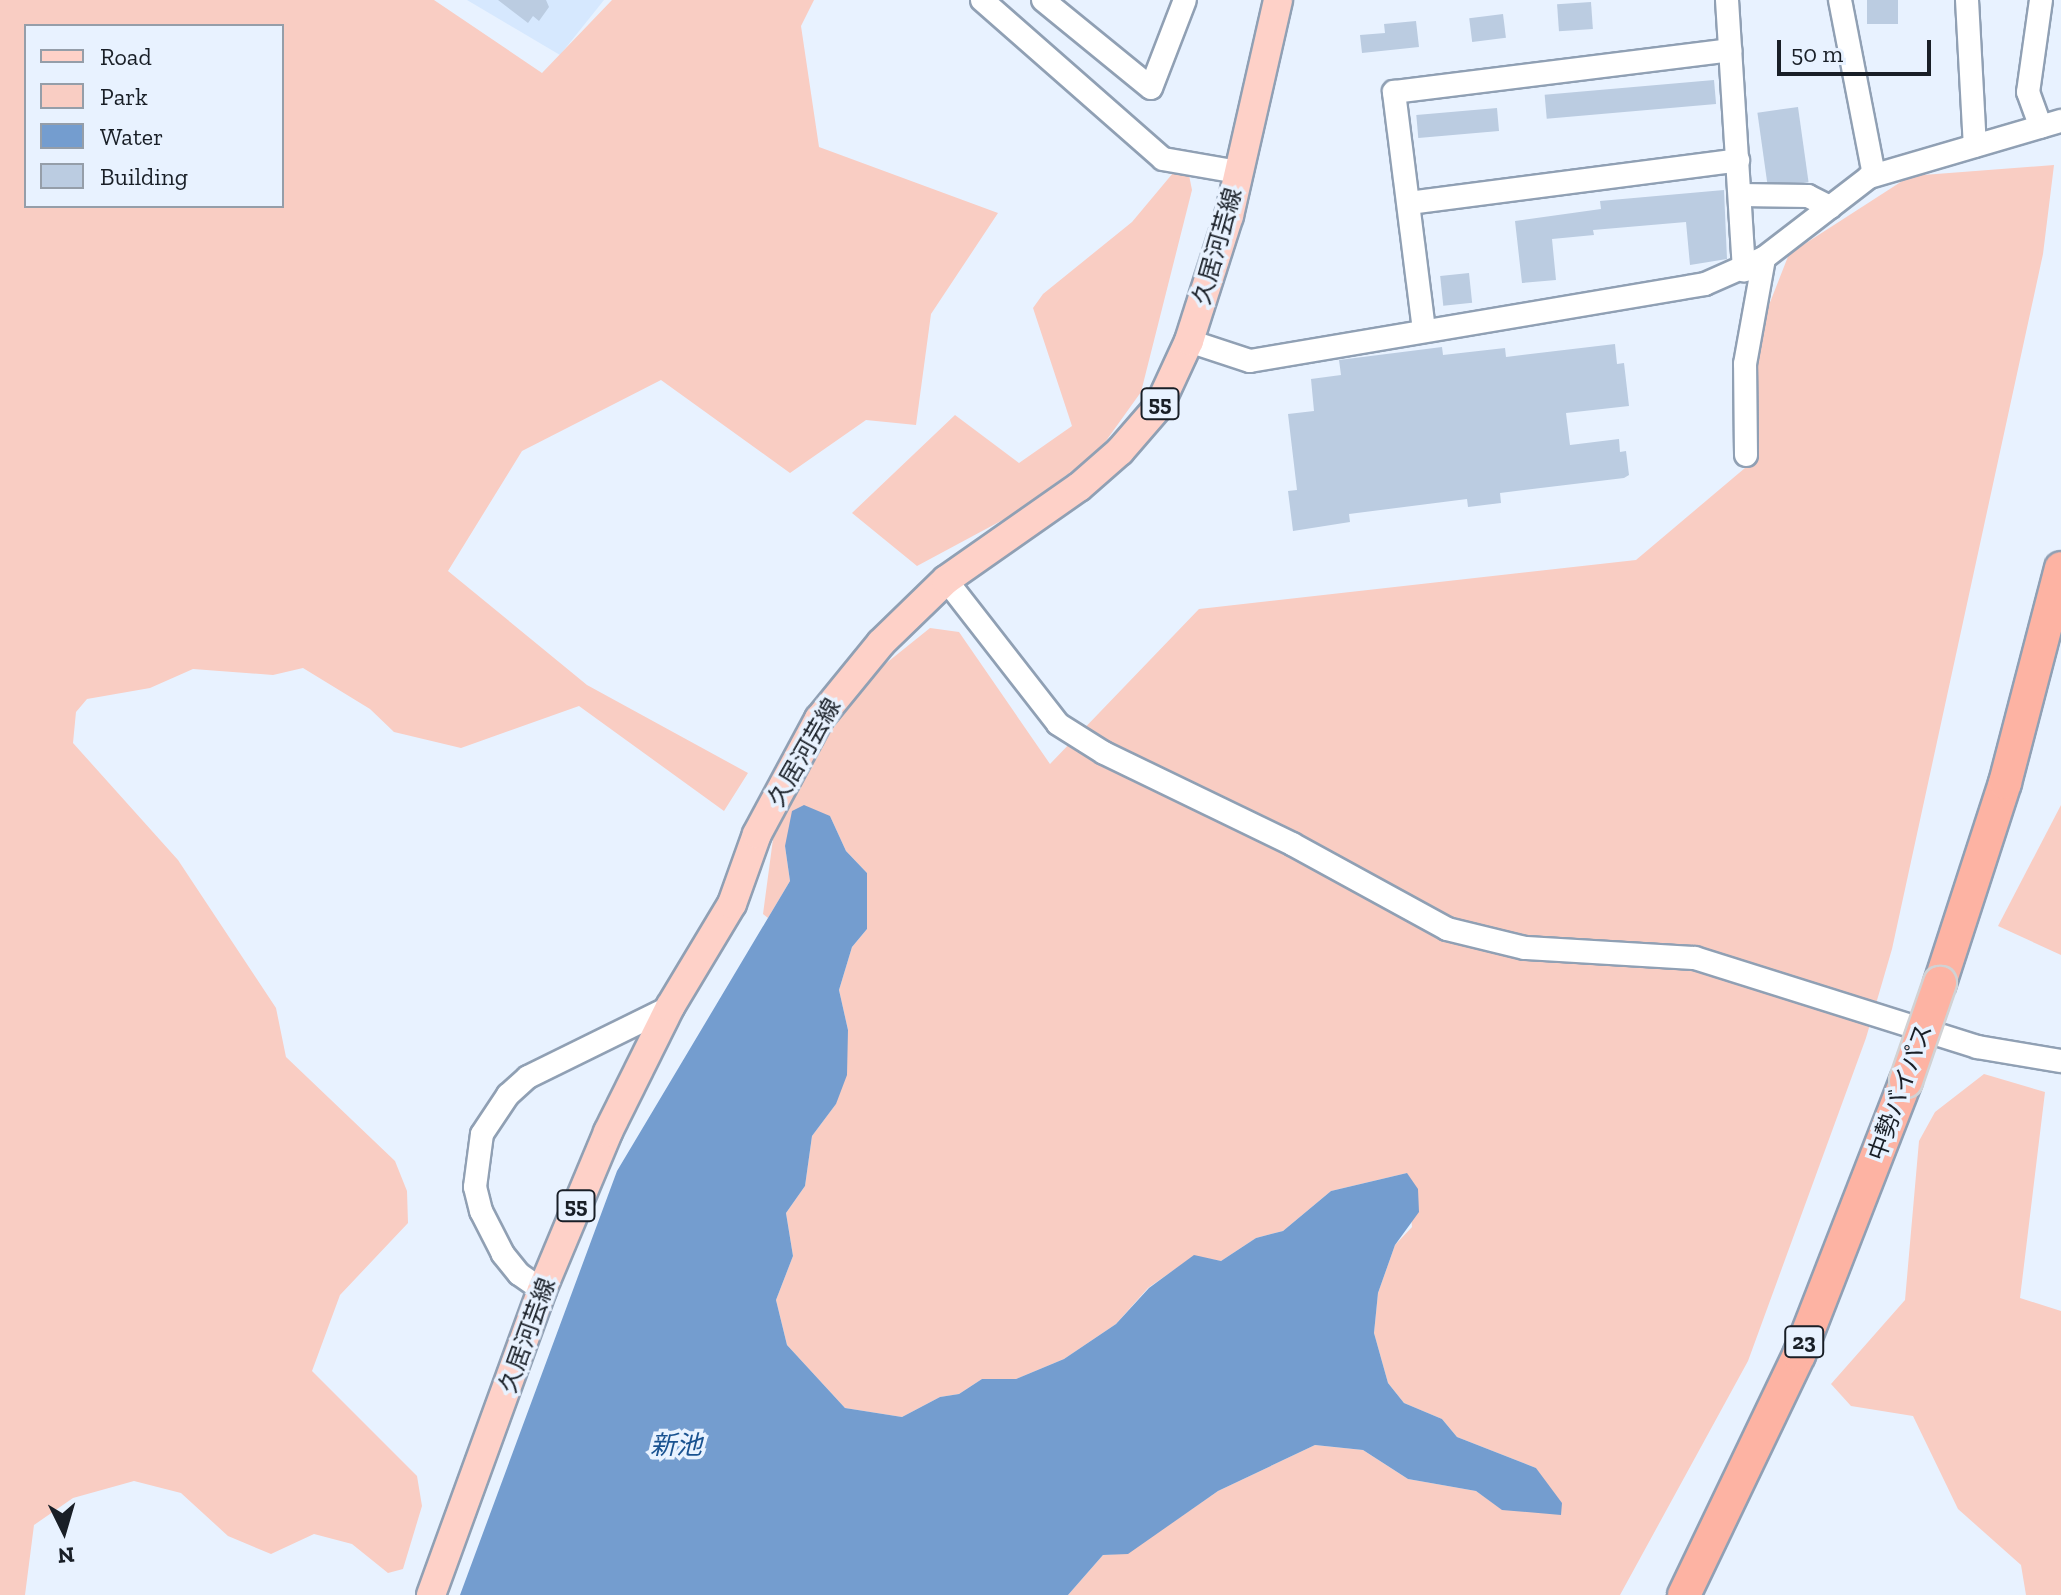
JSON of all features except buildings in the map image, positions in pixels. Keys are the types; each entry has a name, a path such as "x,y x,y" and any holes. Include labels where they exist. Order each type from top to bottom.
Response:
{"highway":[{"name":"中勢バイパス","path":"1684,1595 1799,1355 1906,1081 2005,783 2061,568"}],"main road":[{"name":"久居河芸線","path":"431,1595 542,1290 608,1132 670,1007 732,904 757,834 819,719 881,643 946,580 1120,451 1159,406 1189,341 1238,172 1278,0"}],"street":[{"path":"982,0 1163,159 1238,172"},
{"path":"1051,3 1151,88 1185,0"},
{"path":"1727,0 1744,270"},
{"path":"1840,0 1874,175"},
{"path":"1967,0 1975,146"},
{"path":"1189,341 1250,361 1705,284 1744,270 1874,175 2051,124 2028,92 2041,0"},
{"path":"1424,330 1394,92 1730,50"},
{"path":"1409,203 1738,160"},
{"path":"1740,195 1808,196 1830,207"},
{"path":"1746,455 1745,364 1764,258"},
{"path":"946,580 1058,724 1104,753 1292,844 1447,929 1525,948 1695,958 1977,1047 2061,1061"},
{"path":"542,1290 503,1254 481,1211 475,1187 482,1134 508,1095 528,1077 670,1007"}],"shaded area":[{"path":"467,0 604,0 560,55"}],"green space":[{"path":"0,0 434,0 542,73 612,0 814,0 801,26 819,147 998,213 931,314 916,425 866,420 790,473 661,380 522,451 448,571 587,685 748,773 724,811 579,706 461,748 394,732 370,709 303,668 273,675 193,669 150,688 87,699 76,712 73,743 178,860 276,1008 286,1057 395,1161 407,1191 408,1223 340,1295 312,1371 417,1476 422,1506 403,1569 388,1573 352,1544 314,1534 271,1554 228,1536 181,1493 134,1481 73,1498 34,1525 25,1595 0,1595"},
{"path":"2054,165 2043,254 1892,949 1866,1038 1748,1361 1620,1595 1068,1595 1103,1555 1128,1553 1218,1491 1315,1445 1363,1450 1408,1479 1476,1491 1503,1510 1543,1480 1536,1468 1457,1437 1442,1419 1404,1403 1388,1383 1374,1333 1378,1293 1395,1245 1412,1227 1407,1173 1331,1191 1283,1231 1256,1238 1221,1261 1194,1256 1148,1288 1116,1324 1064,1359 1016,1379 982,1379 959,1394 940,1397 902,1417 845,1408 787,1345 776,1300 793,1256 786,1213 805,1186 812,1136 836,1104 848,1030 839,990 852,947 867,929 867,873 846,851 830,816 785,846 790,881 768,918 763,914 773,839 786,798 814,743 869,677 930,628 959,632 1050,764 1199,609 1636,560 1758,457 1754,343 1789,254 1910,176"},
{"path":"1173,173 1189,175 1192,190 1141,392 1098,452 1012,515 917,566 852,513 955,415 1019,463 1072,426 1033,308 1043,294 1132,222"},
{"path":"2061,805 2061,955 1998,926"},
{"path":"1984,1074 2045,1092 2020,1298 2061,1311 2061,1595 2026,1595 2021,1565 1958,1509 1913,1416 1851,1406 1831,1384 1905,1300 1919,1141 1935,1112"}],"water":[{"name":"新池","path":"804,805 830,816 846,851 867,873 867,929 852,947 839,990 848,1030 847,1075 836,1104 812,1136 805,1186 786,1213 793,1256 776,1300 787,1345 845,1408 902,1417 940,1397 959,1394 982,1379 1016,1379 1064,1359 1116,1324 1149,1288 1194,1255 1221,1261 1256,1238 1283,1231 1331,1191 1407,1173 1418,1189 1419,1212 1395,1245 1378,1293 1374,1333 1388,1383 1404,1403 1442,1419 1457,1437 1536,1468 1562,1503 1561,1515 1502,1510 1476,1491 1408,1479 1363,1450 1315,1445 1218,1491 1128,1554 1103,1555 1068,1595 460,1595 617,1171 790,881 785,846 792,811"}]}
